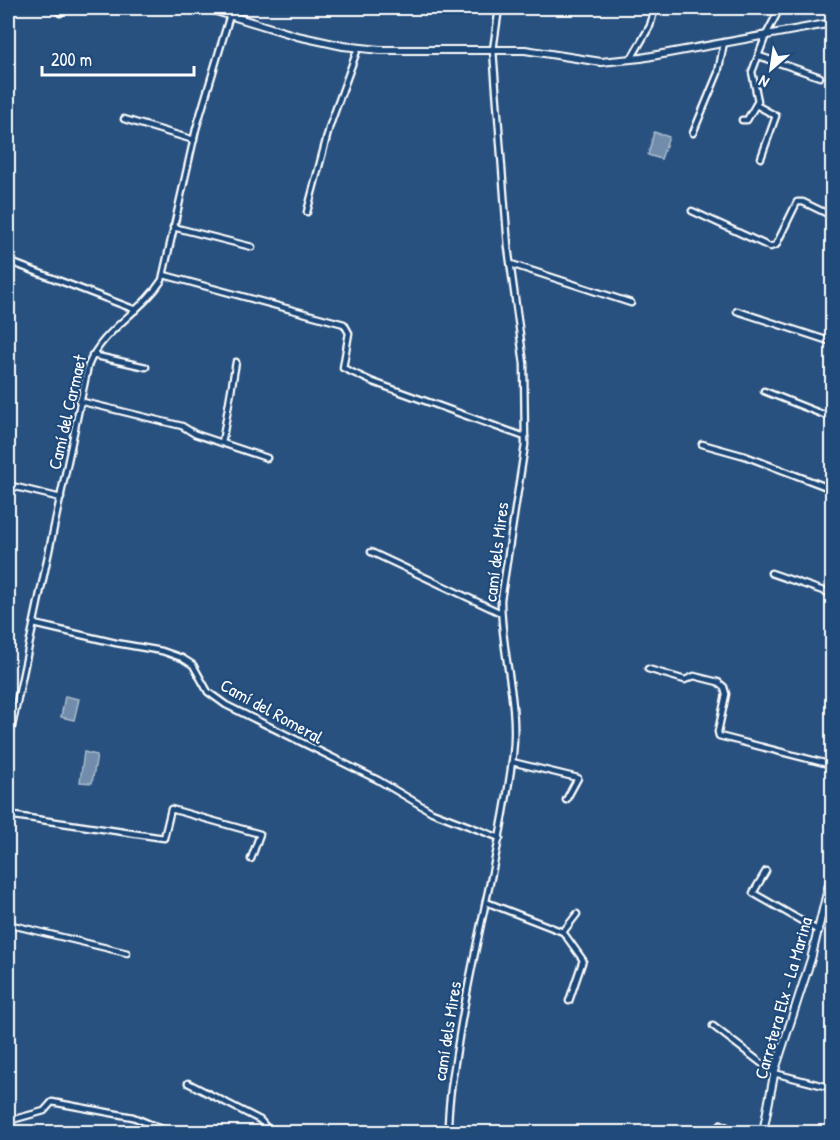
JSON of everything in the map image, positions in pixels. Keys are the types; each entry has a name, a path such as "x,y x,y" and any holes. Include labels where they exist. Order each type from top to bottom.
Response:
{"main road":[{"path":"206,8 297,36 358,48 525,50 601,62 631,59 832,23"},
{"name":"Carretera Elx - La Marina","path":"763,1132 774,1073 829,906 832,872"}],"street":[{"name":"Camí del Carmaet","path":"8,745 16,695 61,498 79,401 92,355 109,332 150,298 164,275 194,140 232,8"},
{"name":"camí dels Mires","path":"448,1132 453,1077 466,995 500,838 512,762 516,717 501,613 502,587 525,437 524,364 511,264 493,50 499,8"},
{"path":"631,59 650,26 655,8"},
{"path":"742,120 747,120 758,101 752,72 766,35 780,8"},
{"path":"693,133 718,73 724,42"},
{"path":"307,212 330,125 358,48"},
{"path":"759,56 820,77"},
{"path":"756,105 776,116 761,158"},
{"path":"124,119 194,140"},
{"path":"692,211 770,247 776,245 797,202 803,202 832,216"},
{"path":"173,227 252,248"},
{"path":"8,261 136,310"},
{"path":"511,264 631,303"},
{"path":"164,275 344,324 349,333 343,368 373,382 525,437"},
{"path":"737,311 832,342"},
{"path":"92,355 146,367"},
{"path":"222,443 236,362"},
{"path":"764,391 832,418"},
{"path":"79,401 182,426 195,434 267,458"},
{"path":"702,444 744,456 832,489"},
{"path":"8,485 61,498"},
{"path":"370,552 501,613"},
{"path":"771,573 832,594"},
{"name":"Camí del Romeral","path":"34,624 162,651 182,658 193,665 208,692 226,705 378,780 432,812 500,838"},
{"path":"648,669 685,680 694,676 718,682 724,687 726,694 719,736 832,765"},
{"path":"512,762 578,778 566,800"},
{"path":"8,818 164,838 171,809 260,834 251,859"},
{"path":"766,871 753,893 819,931"},
{"path":"486,902 563,932 583,960 568,1000"},
{"path":"563,932 577,914"},
{"path":"8,924 127,953"},
{"path":"713,1026 774,1073 832,1088"},
{"path":"188,1083 260,1120 267,1128 266,1132"},
{"path":"8,1121 44,1111 52,1102 134,1118 169,1132"},
{"path":"716,1132 720,1124 736,1132"}],"water":[{"path":"654,132 669,137 661,159 648,155"},
{"path":"65,696 79,699 74,720 61,717"},
{"path":"84,752 97,755 92,783 80,782"}]}
